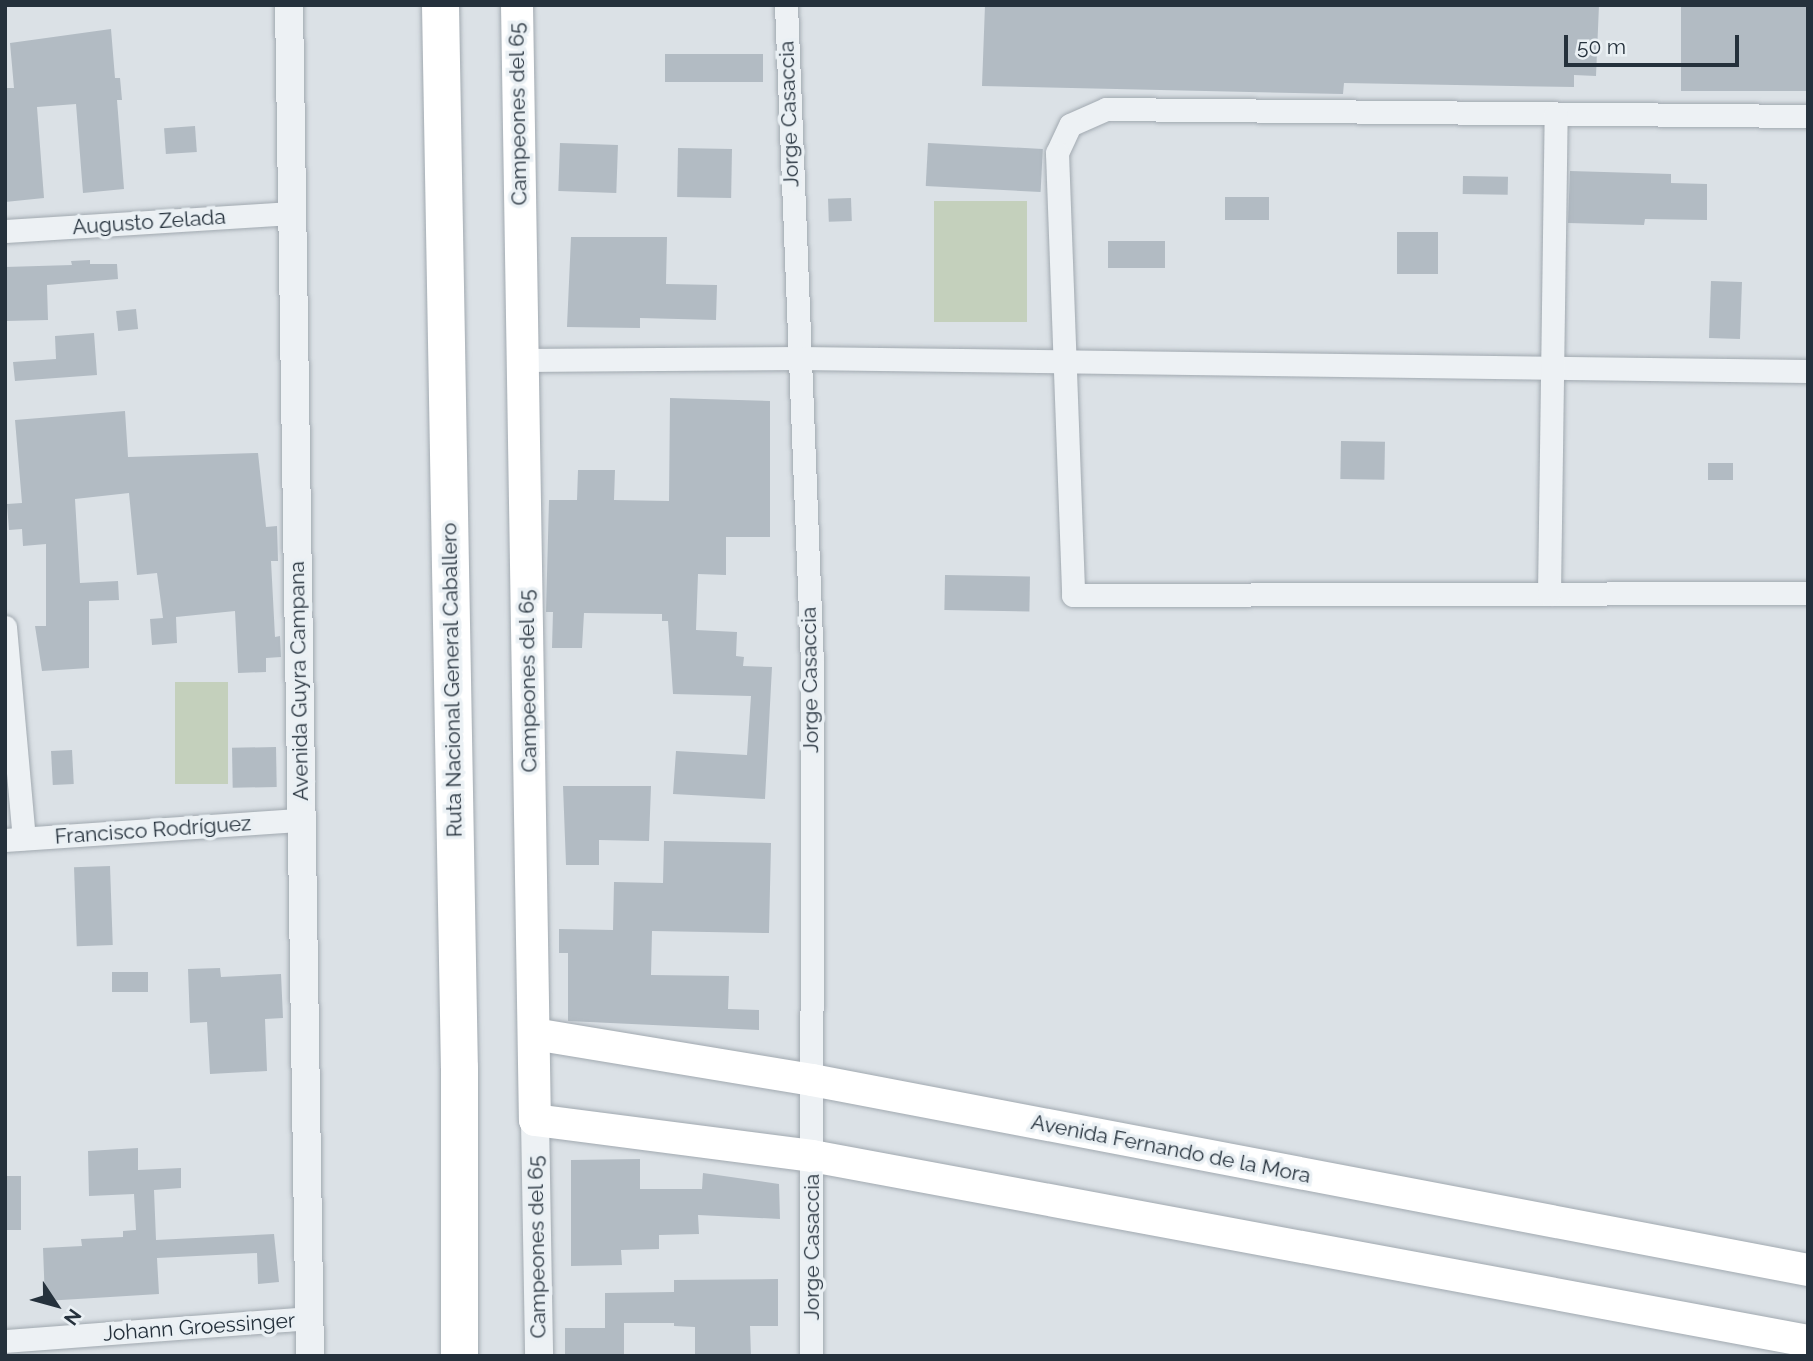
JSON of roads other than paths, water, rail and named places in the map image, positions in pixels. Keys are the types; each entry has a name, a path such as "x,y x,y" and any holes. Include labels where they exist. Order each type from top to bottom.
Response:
{"highway":[{"name":"Ruta Nacional General Caballero","path":"440,5 459,1067 459,1356"}],"main road":[{"name":"Campeones del 65","path":"517,5 535,1121"},
{"name":"Avenida Fernando de la Mora","path":"534,1034 812,1080 1808,1270"},
{"path":"535,1121 812,1156 1808,1341"}],"street":[{"name":"Avenida Guyra Campana","path":"289,5 310,1356"},
{"name":"Jorge Casaccia","path":"786,5 812,665 811,1356"},
{"path":"1808,116 1106,109 1070,125 1056,153 1073,595 1808,593"},
{"path":"1549,594 1556,114"},
{"name":"Augusto Zelada","path":"5,231 292,213"},
{"path":"523,360 799,358 1808,371"},
{"path":"5,627 15,839"},
{"name":"Francisco Rodríguez","path":"15,839 301,820"},
{"name":"Campeones del 65","path":"535,1121 539,1356"},
{"name":"Johann Groessinger","path":"5,1341 309,1318"}]}
